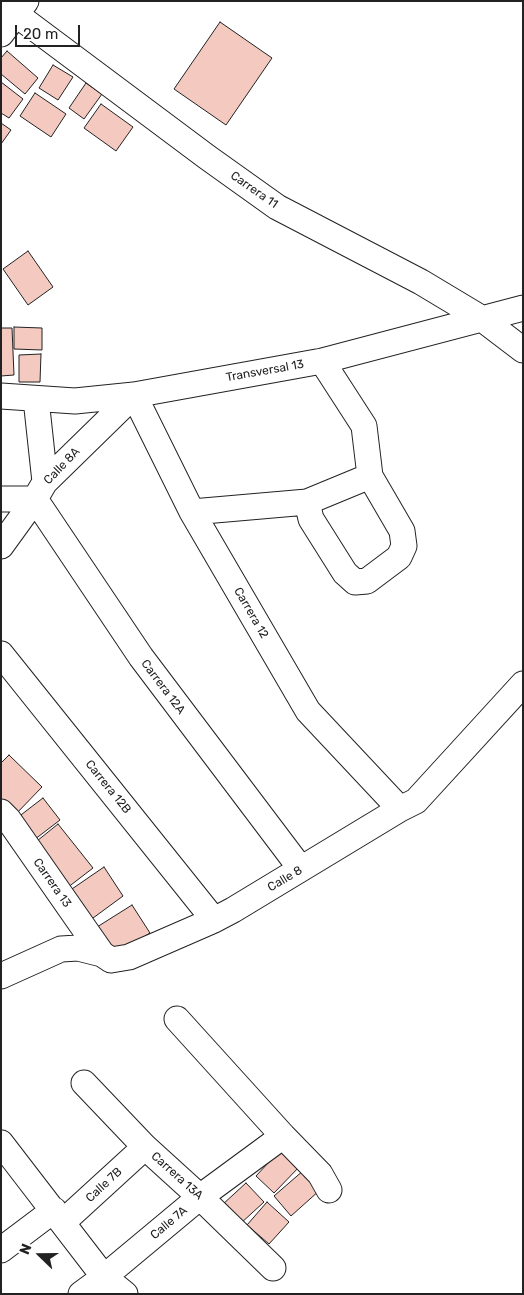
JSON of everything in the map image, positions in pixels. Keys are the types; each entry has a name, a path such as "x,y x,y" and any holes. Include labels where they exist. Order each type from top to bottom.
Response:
{"street":[{"name":"Carrera 11","path":"11,14 277,207 421,282 481,318 523,350"},
{"name":"Transversal 13","path":"1,396 75,401 134,395 322,361 523,308"},
{"path":"307,502 311,519 345,573 355,582 367,581 400,557 404,546 402,531 370,476 364,426 322,361"},
{"name":"Calle 8A","path":"1,546 40,490 134,395"},
{"name":"Carrera 12","path":"134,395 192,512 308,711 400,809"},
{"path":"1,499 40,490 36,399"},
{"path":"192,512 307,502 370,476"},
{"name":"Carrera 12A","path":"40,490 141,657 301,869"},
{"name":"Carrera 12B","path":"1,654 214,920"},
{"name":"Calle 8","path":"1,976 62,949 78,948 102,954 111,960 129,957 214,920 416,801 523,684"},
{"name":"Carrera 13","path":"1,812 102,954"},
{"path":"177,1019 320,1174 329,1190"},
{"name":"Carrera 13A","path":"84,1083 145,1147 200,1196 273,1268"},
{"name":"Calle 7A","path":"80,1294 104,1277 200,1196 283,1136"},
{"path":"1,1143 104,1277 125,1294"},
{"name":"Calle 7B","path":"1,1250 59,1216 145,1147"}],"building":[{"path":"220,22 272,58 226,125 174,89"},
{"path":"7,51 38,78 25,94 1,74 1,58"},
{"path":"53,65 73,77 58,100 39,88"},
{"path":"1,82 23,99 9,118 1,113"},
{"path":"86,83 102,94 84,119 69,108"},
{"path":"35,93 66,114 51,137 20,116"},
{"path":"101,104 133,127 116,151 84,128"},
{"path":"1,123 11,130 1,144"},
{"path":"28,251 53,287 28,305 3,269"},
{"path":"14,327 42,328 42,350 14,349"},
{"path":"1,328 12,328 14,375 1,376"},
{"path":"41,354 40,382 19,382 19,355"},
{"path":"9,755 42,787 14,816 1,803 1,763"},
{"path":"43,798 60,820 30,843 13,821"},
{"path":"58,824 93,868 67,888 32,845"},
{"path":"104,867 123,896 89,921 69,891"},
{"path":"132,905 150,933 115,955 97,927"},
{"path":"283,1147 301,1165 274,1193 256,1176"},
{"path":"304,1170 320,1190 291,1216 274,1196"},
{"path":"246,1183 264,1202 240,1224 222,1205"},
{"path":"267,1202 289,1222 269,1244 247,1225"}]}
